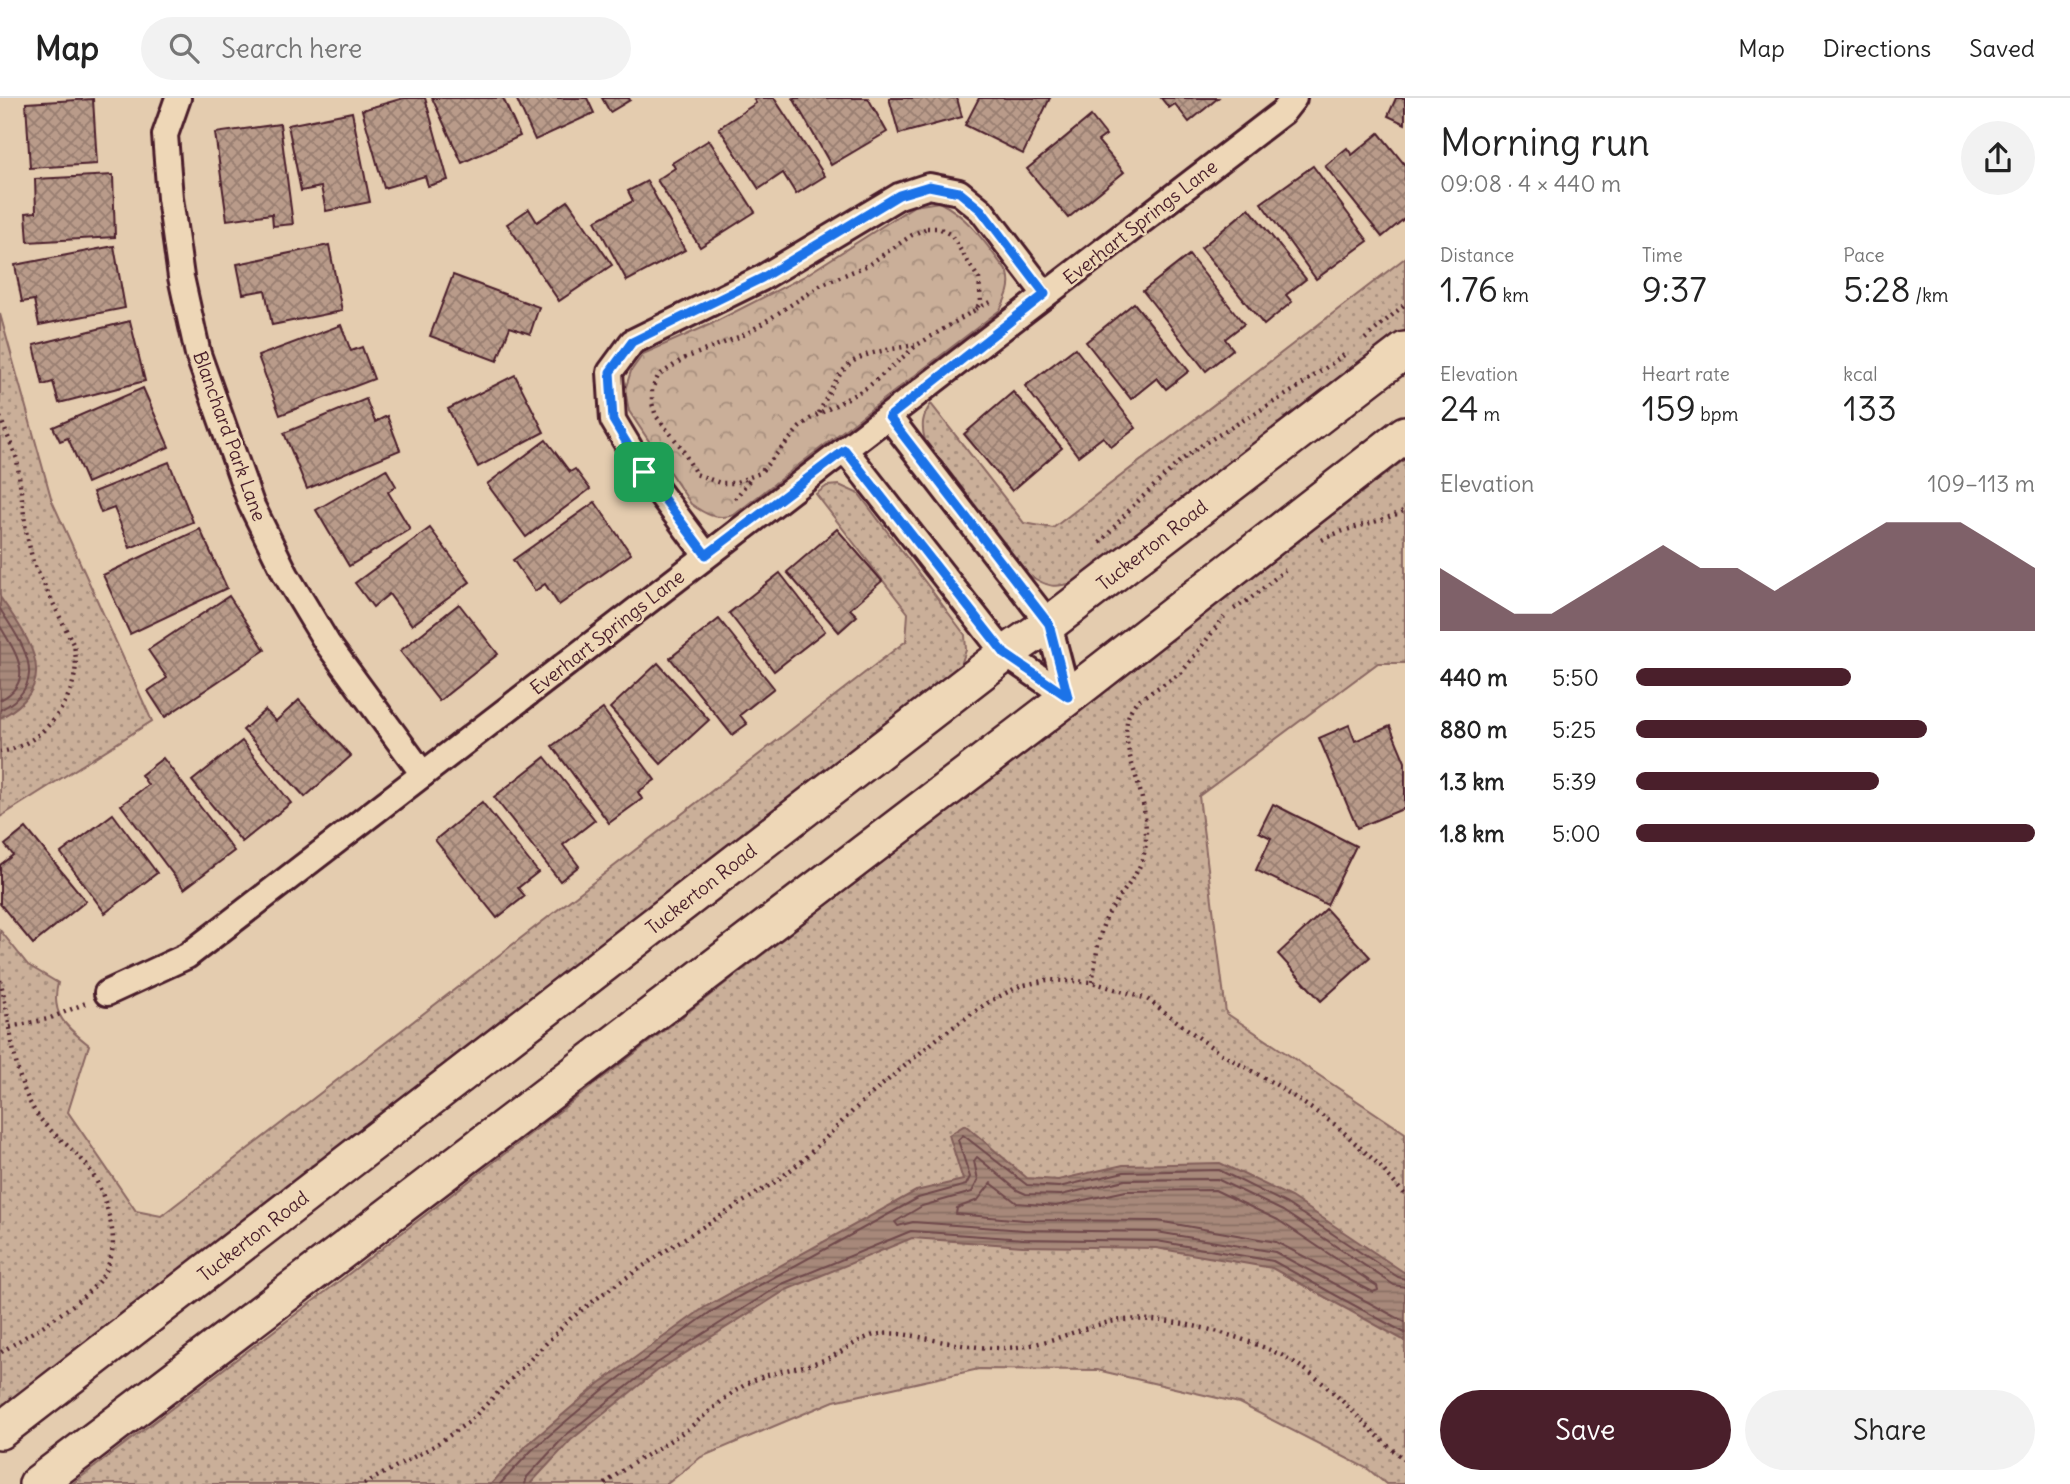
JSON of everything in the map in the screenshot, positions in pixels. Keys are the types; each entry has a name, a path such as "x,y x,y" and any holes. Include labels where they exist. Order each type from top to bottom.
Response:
{"main road":[{"name":"Tuckerton Road","path":"0,1431 1005,654 1049,624 1405,350"},
{"path":"37,1484 1068,697 1405,434"}],"street":[{"name":"Blanchard Park Lane","path":"178,98 165,135 181,277 198,354 251,504 286,575 327,643 423,774"},
{"name":"Everhart Springs Lane","path":"107,993 187,956 1283,112 1294,98"},
{"path":"706,555 644,472 613,420 610,372 632,342 762,278 899,195 929,186 959,192 981,210 1045,294"},
{"path":"889,417 1049,624 1068,697"},
{"path":"845,450 1005,654 1068,697"}],"path":[{"path":"927,228 939,228 951,235 979,279 981,302 975,310 917,345 868,387 800,427 760,473 734,483 720,483 696,474 681,447 656,416 652,402 652,389 658,376 670,366 746,334 823,284 868,265 927,228"},
{"path":"1364,340 1405,304"},
{"path":"818,414 832,385 851,362 875,351 917,345"},
{"path":"1092,553 1131,508 1180,461 1294,390 1345,354"},
{"path":"0,417 17,458 26,531 33,562 74,646 77,659 75,676 58,713 28,743 11,751 0,752"},
{"path":"1315,545 1338,532 1374,523 1405,510"},
{"path":"1092,982 1104,925 1113,907 1141,869 1144,858 1146,840 1142,799 1126,729 1132,706 1181,673 1222,619 1292,564"},
{"path":"0,980 18,1070 27,1097 47,1127 88,1167 108,1209 113,1232 112,1253 106,1270 97,1283 62,1312 0,1353"},
{"path":"364,1484 423,1453 470,1421 570,1320 604,1293 775,1182 802,1161 899,1069 939,1037 990,1001 1020,986 1047,980 1092,982 1147,999 1218,1052 1299,1099 1337,1126 1370,1156 1405,1195"},
{"path":"10,1027 48,1019 107,993"},
{"path":"605,1484 622,1469 689,1428 728,1394 755,1380 832,1356 855,1342 880,1334 910,1334 974,1346 1017,1347 1118,1321 1201,1327 1225,1332 1273,1351 1298,1365 1337,1394 1378,1438 1405,1460"}],"green space":[{"path":"939,202 969,224 1008,273 1009,288 1000,310 734,515 711,516 691,504 629,411 625,390 631,371 643,354 711,324 803,277 914,206"},
{"path":"1405,258 1405,330 1077,582 1052,586 1029,575 925,440 923,421 931,404 1024,523 1053,528"},
{"path":"0,314 52,501 152,721 0,817"},
{"path":"1405,459 1405,663 1378,663 1199,796 1226,1013 1405,1133 1405,1484 1386,1484 1368,1469 1239,1403 1097,1370 979,1369 834,1401 701,1457 667,1484 72,1484 333,1286"},
{"path":"839,485 859,494 965,635 966,650 958,674 0,1412 0,930 28,965 58,983 56,1003 62,1019 89,1045 68,1112 136,1211 161,1216 906,641 908,613 816,494 827,486"}],"water":[{"path":"0,597 30,646 36,677 31,691 19,705 0,718"},
{"path":"965,1125 1027,1178 1058,1180 1123,1165 1220,1163 1291,1197 1405,1273 1405,1341 1272,1268 1156,1248 1023,1246 912,1238 786,1290 657,1371 571,1440 530,1484 491,1484 527,1445 600,1383 705,1307 916,1191 963,1180 949,1135"}],"building":[{"path":"404,98 425,98 448,180 428,186 425,176 384,188 362,110"},
{"path":"432,98 503,98 520,136 462,163"},
{"path":"516,98 587,98 594,113 535,140"},
{"path":"602,98 629,98 630,100 610,112"},
{"path":"774,98 825,176 796,194 783,173 759,189 719,128 756,103 754,100"},
{"path":"793,98 868,98 887,132 831,165"},
{"path":"889,98 957,98 962,117 899,134"},
{"path":"979,98 1050,98 1023,154 965,125"},
{"path":"1161,98 1218,98 1189,122 1175,104 1169,108"},
{"path":"1396,98 1405,98 1405,124 1388,116"},
{"path":"93,99 97,164 30,168 26,103"},
{"path":"352,112 370,202 326,211 321,187 301,191 288,125"},
{"path":"1091,116 1106,135 1098,141 1124,172 1068,218 1027,169"},
{"path":"280,124 293,224 273,226 272,214 227,220 215,133"},
{"path":"1379,133 1405,165 1405,218 1382,237 1325,166 1347,148 1352,155"},
{"path":"709,140 755,212 700,247 657,180 675,168 672,163"},
{"path":"1313,166 1368,241 1316,279 1261,203"},
{"path":"113,175 115,237 28,242 26,213 36,212 35,179"},
{"path":"647,181 685,250 627,281 595,221 633,201 628,191"},
{"path":"568,201 612,265 559,301 507,224 529,209 537,222"},
{"path":"1249,208 1306,279 1286,295 1292,302 1264,325 1201,248"},
{"path":"329,245 342,311 272,325 265,290 243,294 237,264"},
{"path":"114,246 125,308 39,325 34,300 22,302 15,265"},
{"path":"1189,255 1244,324 1225,339 1233,349 1206,371 1143,291"},
{"path":"453,275 539,307 530,334 510,327 497,361 430,336"},
{"path":"1134,303 1189,371 1166,389 1157,378 1131,399 1086,342"},
{"path":"130,321 145,381 59,403 53,382 43,385 34,345"},
{"path":"341,325 351,351 362,347 374,379 280,415 258,356"},
{"path":"1075,348 1136,428 1111,447 1103,437 1078,456 1025,386"},
{"path":"515,375 544,432 478,467 448,409"},
{"path":"143,388 169,447 87,483 68,438 60,441 53,427"},
{"path":"1013,392 1062,448 1012,491 964,434"},
{"path":"366,399 375,422 387,416 400,450 307,489 284,433"},
{"path":"546,440 570,472 575,469 590,489 526,537 487,484"},
{"path":"169,462 193,522 130,548 114,508 101,513 93,492"},
{"path":"386,469 396,486 388,492 410,529 349,566 316,510"},
{"path":"595,502 631,554 559,605 545,584 535,591 513,560"},
{"path":"430,528 470,582 412,625 389,594 373,607 355,583"},
{"path":"200,529 227,588 130,634 103,575"},
{"path":"837,529 882,581 850,609 857,616 839,632 787,572"},
{"path":"780,573 825,631 774,671 729,613"},
{"path":"229,596 265,650 165,717 148,691 167,678 148,650"},
{"path":"459,604 498,654 439,701 400,651"},
{"path":"719,619 774,688 740,715 747,724 732,735 670,658"},
{"path":"658,663 709,720 661,764 610,708"},
{"path":"299,700 351,756 305,797 243,730 265,710 276,721"},
{"path":"603,709 655,780 638,792 642,799 609,823 552,746"},
{"path":"1349,725 1355,741 1390,726 1405,762 1405,808 1357,828 1319,738"},
{"path":"242,741 291,803 242,842 192,781"},
{"path":"545,757 595,820 563,845 579,866 560,881 494,797"},
{"path":"163,758 234,851 184,889 121,805 148,785 141,775"},
{"path":"482,802 538,872 518,888 525,896 497,918 435,840"},
{"path":"1273,804 1356,846 1327,905 1256,870 1271,838 1259,832"},
{"path":"113,814 157,873 105,913 61,853"},
{"path":"26,828 86,901 33,944 0,904 0,865 13,855 5,845"},
{"path":"1326,909 1370,957 1321,1001 1278,954"}],"route":[{"path":"929,186 959,192 981,210 1045,294 889,417 1049,624 1068,697 1005,654 845,450 706,555 644,472 613,420 610,372 632,342 762,278 899,195 929,186"}]}
